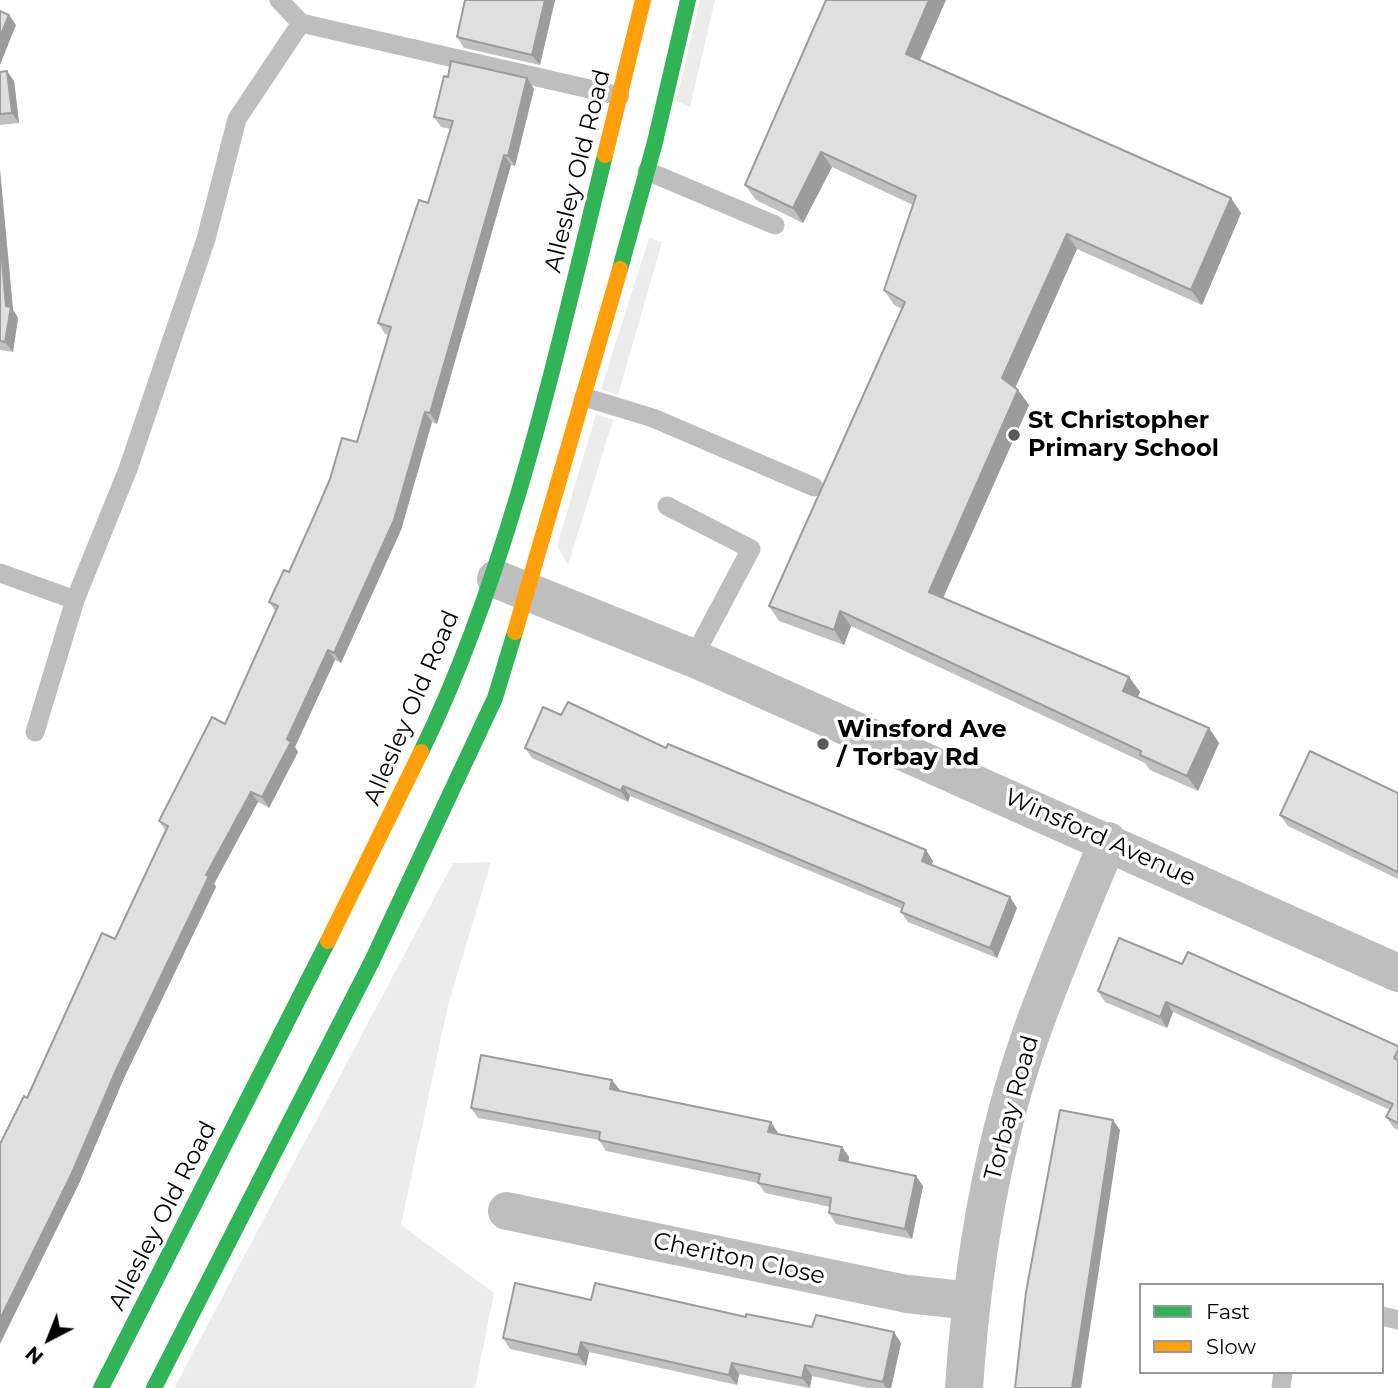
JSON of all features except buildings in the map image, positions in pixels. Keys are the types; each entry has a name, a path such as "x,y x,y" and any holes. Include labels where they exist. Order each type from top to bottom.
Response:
{"main road":[{"name":"Allesley Old Road","path":"101,1388 418,758 491,577 550,378 643,0"},
{"path":"154,1388 434,834 495,698 528,594 647,171 688,0"}],"street":[{"name":"Winsford Avenue","path":"491,577 693,658 1108,841 1398,974"},
{"name":"Torbay Road","path":"964,1388 972,1301 992,1175 1009,1110 1031,1034 1108,841"},
{"name":"Cheriton Close","path":"507,1211 907,1294 972,1301"}],"lane":[{"path":"279,0 301,23 620,96"},
{"path":"34,732 75,600 128,469 206,239 237,119 301,23"},
{"path":"647,171 775,225"},
{"path":"584,397 653,418 814,487"},
{"path":"667,506 751,549 693,658"},
{"path":"0,572 75,600"}],"shaded area":[{"path":"700,0 715,0 690,107 676,101"},
{"path":"649,238 662,242 618,395 601,389"},
{"path":"596,414 613,420 568,565 557,546"},
{"path":"491,862 448,1005 401,1225 494,1293 475,1388 174,1388 453,863"}],"traffic: fast":[{"path":"620,269 655,142 688,0"},
{"path":"421,752 481,610 506,535 549,382 605,155"},
{"path":"154,1388 372,961 495,698 515,632"},
{"path":"101,1388 328,941"}],"traffic: slow":[{"path":"605,155 643,0"},
{"path":"515,632 620,269"},
{"path":"328,941 421,752"}],"place":[{"name":"St Christopher Primary School","path":"1014,435"},
{"name":"Winsford Ave / Torbay Rd","path":"823,744"}]}
